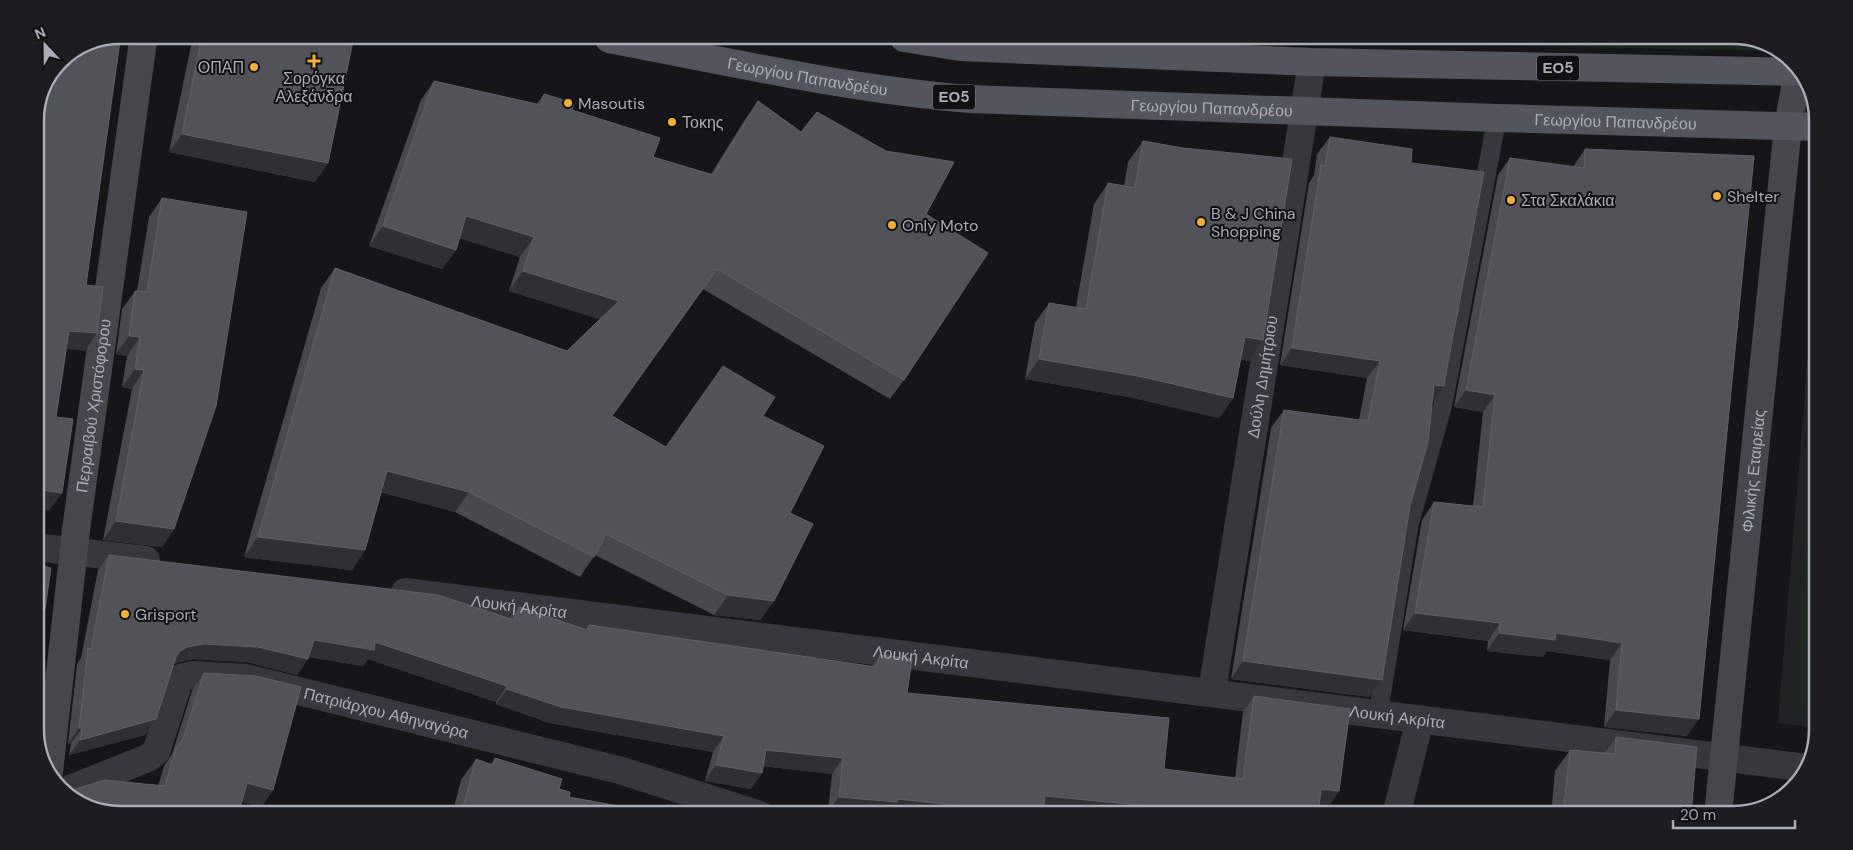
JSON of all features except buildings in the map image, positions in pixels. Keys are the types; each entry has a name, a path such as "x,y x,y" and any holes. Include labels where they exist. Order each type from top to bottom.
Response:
{"main road":[{"name":"Γεωργίου Παπανδρέου","path":"636,44 851,84 918,94 970,99 1497,118 1809,127"},
{"name":"ΕΟ5","path":"950,44 969,47 1195,46 1312,62 1791,71"}],"street":[{"name":"Περραιβού Χριστόφορου","path":"50,760 74,551 143,44"},
{"name":"Δούλη Δημήτριου","path":"1212,692 1312,62"},
{"name":"Φιλικής Εταιρείας","path":"1719,806 1788,126 1798,81"},
{"path":"44,548 170,563"},
{"name":"Λουκή Ακρίτα","path":"378,589 1799,767"},
{"name":"Πατριάρχου Αθηναγόρα","path":"72,788 148,758 156,752 180,678 192,675 246,678 619,770 732,806"},
{"path":"1398,806 1420,720"}],"lane":[{"path":"1378,714 1410,525 1442,404 1497,118"}],"shaded area":[{"path":"1441,44 1733,44 1748,45 1764,51"},
{"path":"1809,341 1809,727 1778,723"},
{"path":"1805,532 1809,533 1809,712 1789,711"}],"place":[{"name":"Σορόγκα Αλεξάνδρα","path":"314,61"},
{"name":"ΟΠΑΠ","path":"254,67"},
{"name":"Masoutis","path":"568,103"},
{"name":"Τοκης","path":"672,122"},
{"name":"Shelter","path":"1717,196"},
{"name":"Στα Σκαλάκια","path":"1511,200"},
{"name":"B & J China Shopping","path":"1201,222"},
{"name":"Only Moto","path":"892,225"},
{"name":"Grisport","path":"125,614"}]}
